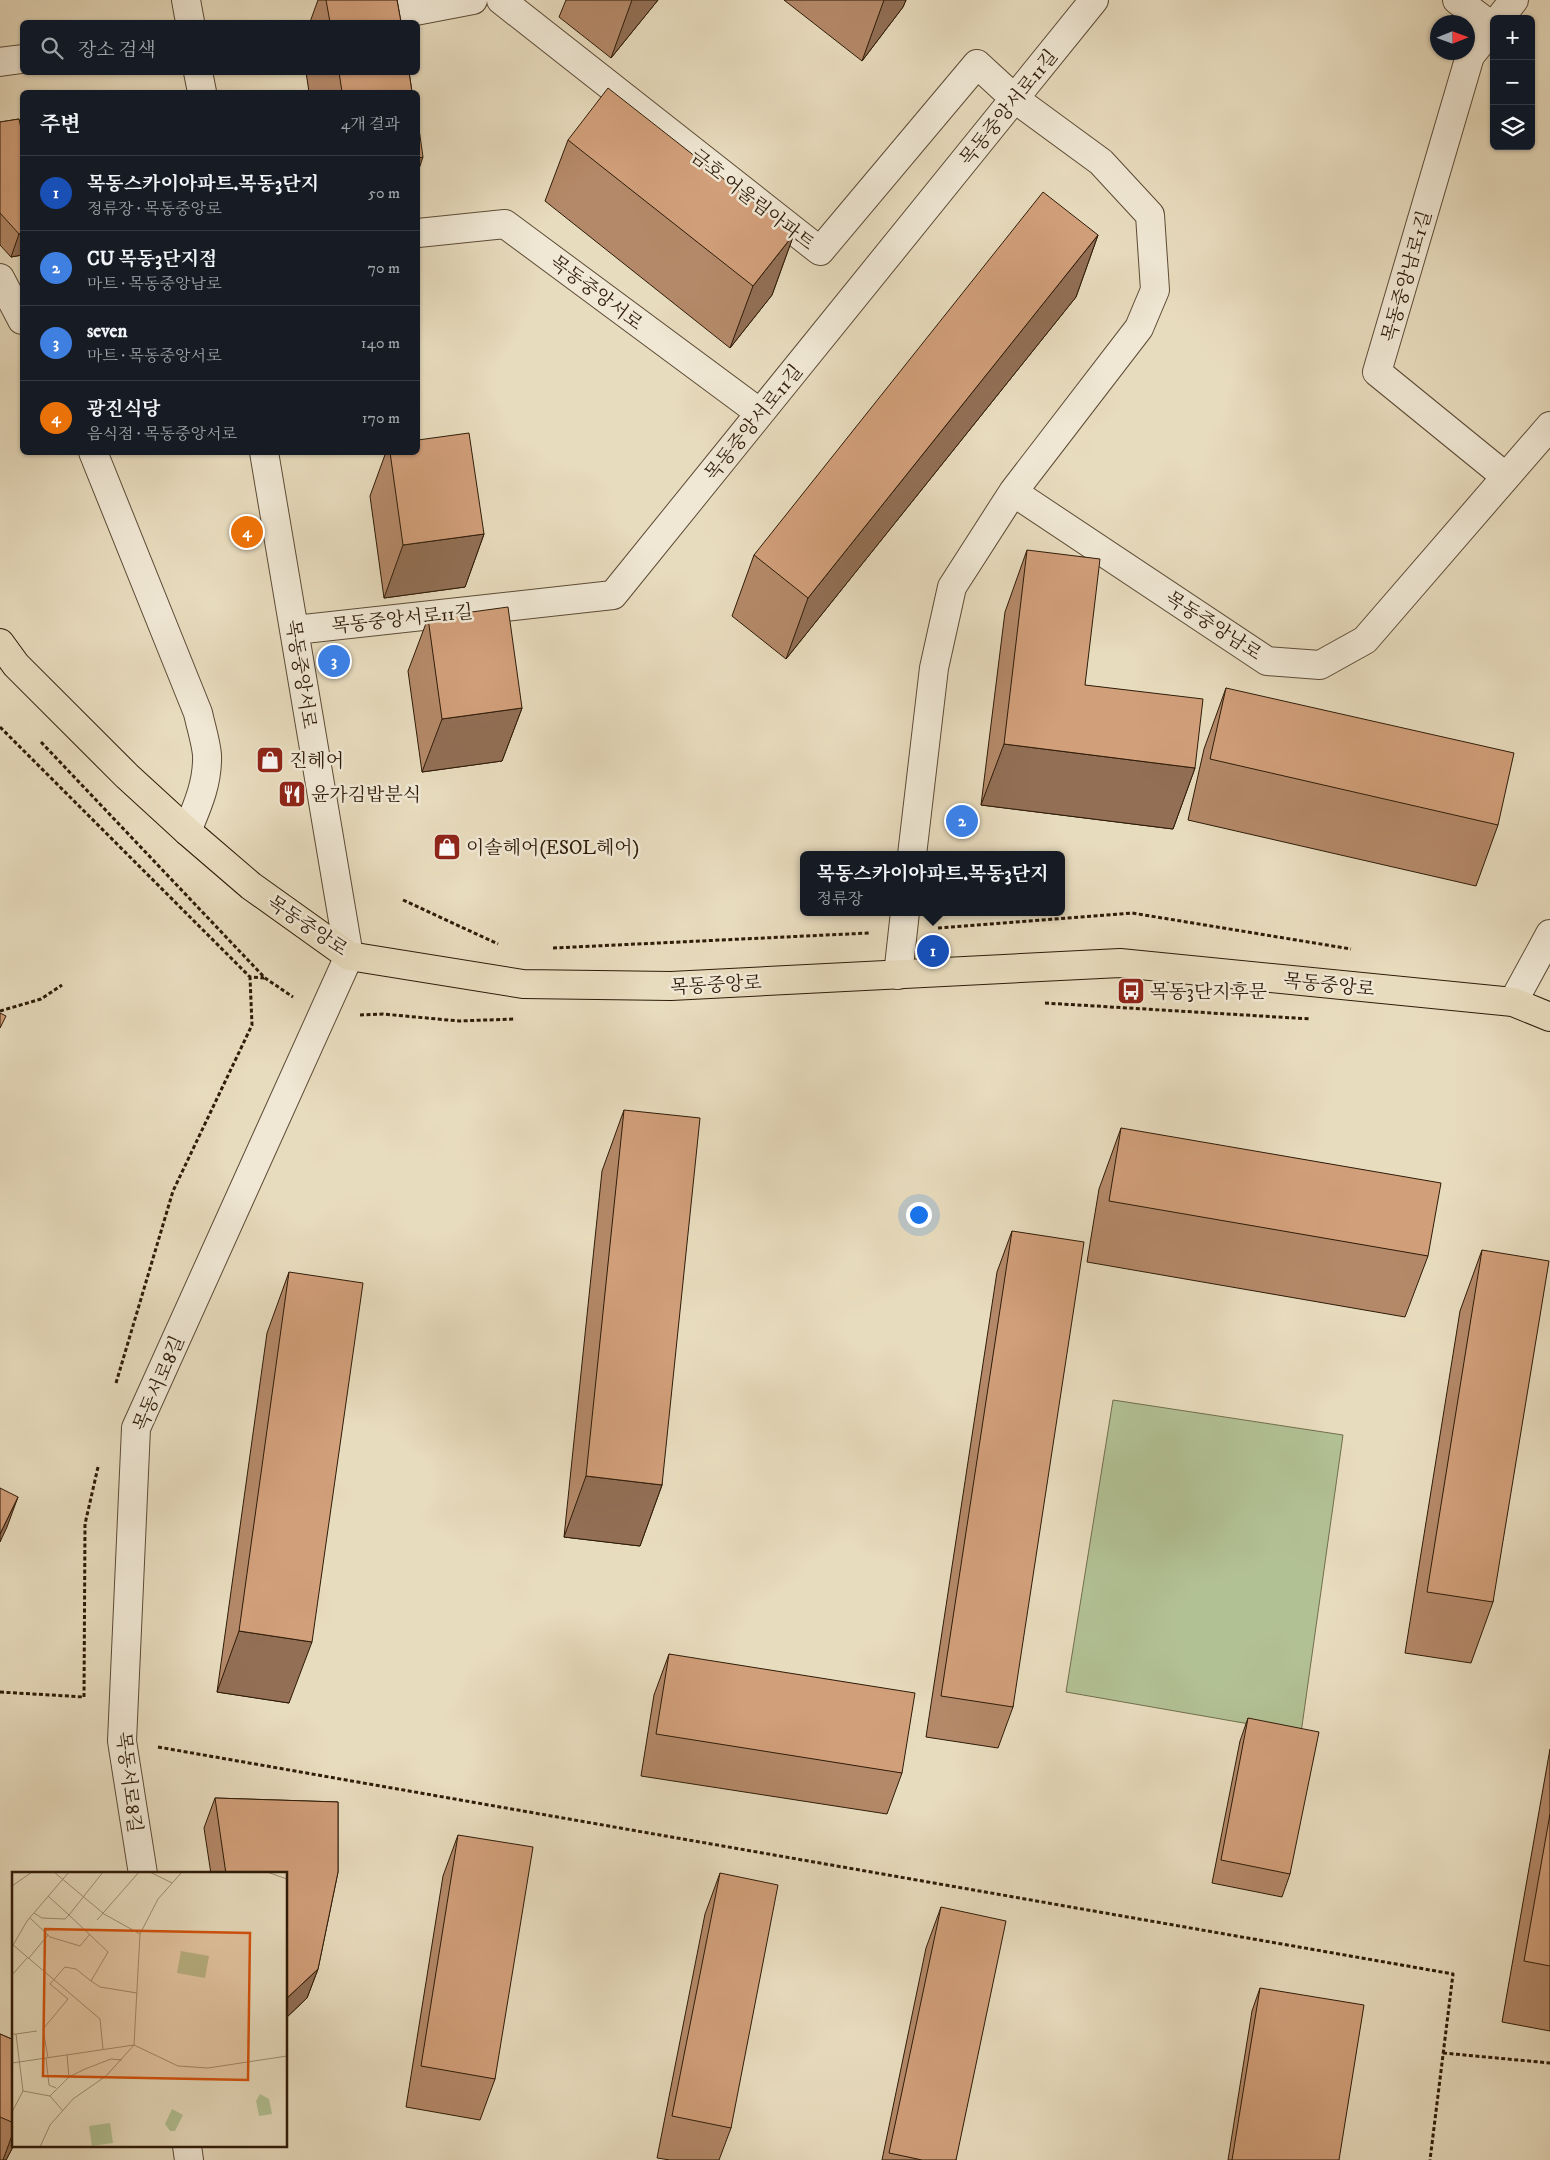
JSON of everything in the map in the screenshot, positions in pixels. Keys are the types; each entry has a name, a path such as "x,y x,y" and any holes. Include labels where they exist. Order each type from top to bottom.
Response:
{"main road":[{"name":"목동중앙로","path":"0,643 16,665 127,776 188,831 219,856 251,886 349,956 523,984 671,986 1120,963 1513,1002 1550,1017"}],"street":[{"path":"186,0 190,20"},
{"path":"368,20 473,0"},
{"name":"금호 어울림아파트","path":"501,0 820,251 977,64 1015,98"},
{"name":"목동중앙서로11길","path":"295,630 613,595 1094,0"},
{"path":"1457,0 1490,21"},
{"name":"목동중앙남로1길","path":"1502,15 1514,0"},
{"name":"목동중앙남로1길","path":"1490,30 1470,56 1377,372 1506,477"},
{"path":"0,62 20,59"},
{"path":"199,75 202,90"},
{"path":"912,851 934,668 952,587 1013,492 1139,328 1155,290 1150,215 1100,162 1015,98"},
{"name":"목동중앙서로","path":"420,233 505,224 760,413"},
{"path":"20,276 0,278 20,316"},
{"name":"목동중앙남로","path":"1013,492 1267,661 1320,665 1365,640 1550,426"},
{"path":"93,455 198,713 207,754 202,796 188,831"},
{"name":"목동중앙서로","path":"265,455 349,956"},
{"path":"898,975 905,916"},
{"path":"1513,1002 1550,934"},
{"name":"목동서로8길","path":"143,1872 122,1741 136,1428 349,956"}],"path":[{"path":"0,727 250,977 265,978"},
{"path":"40,741 265,978 322,1016 383,1014 459,1021 519,1019"},
{"path":"0,1011 41,999 62,985"},
{"path":"1040,1003 1317,1019"},
{"path":"0,1692 124,1700"},
{"path":"122,1741 1453,1974 1430,2160"},
{"path":"1443,2053 1550,2063"}],"green space":[{"path":"1113,1400 1343,1435 1301,1733 1066,1692"}],"building":[{"path":"326,0 397,0 401,20 330,20"},
{"path":"339,75 409,75 412,90 342,90"},
{"path":"608,88 794,234 753,286 568,140"},
{"path":"19,119 20,124 19,234 0,213 0,122"},
{"path":"420,136 423,157 420,158"},
{"path":"1043,192 1098,235 808,598 754,555"},
{"path":"469,433 484,534 403,545 390,455 420,455 420,440"},
{"path":"1027,550 1100,559 1085,685 1203,699 1195,768 1004,744"},
{"path":"508,607 522,708 442,719 428,618"},
{"path":"1226,688 1514,753 1498,825 1210,759"},
{"path":"0,1013 6,1016 0,1028"},
{"path":"624,1110 700,1118 662,1485 586,1476"},
{"path":"1121,1128 1441,1183 1428,1256 1109,1201"},
{"path":"1012,1231 1084,1242 1013,1707 941,1696"},
{"path":"1482,1250 1549,1261 1493,1602 1427,1592"},
{"path":"289,1272 363,1283 312,1642 239,1631"},
{"path":"0,1488 18,1497 0,1534"},
{"path":"669,1654 915,1693 902,1773 656,1734"},
{"path":"1248,1718 1319,1732 1290,1874 1221,1860"},
{"path":"215,1798 338,1802 338,1872 318,1969 288,1997 288,1872 226,1872"},
{"path":"1550,1814 1550,1966 1524,1961"},
{"path":"458,1835 533,1847 495,2079 421,2066"},
{"path":"720,1873 778,1885 731,2128 672,2116"},
{"path":"941,1907 1006,1921 956,2160 922,2160 889,2153"},
{"path":"1260,1988 1364,2005 1339,2160 1232,2160"},
{"path":"0,2034 12,2039 12,2122 0,2117"}],"place":[{"name":"광진식당","path":"247,532"},
{"name":"seven","path":"334,661"},
{"name":"진헤어","path":"270,760"},
{"name":"윤가김밥분식","path":"292,794"},
{"name":"CU 목동3단지점","path":"962,821"},
{"name":"이솔헤어(ESOL헤어)","path":"447,847"},
{"name":"목동스카이아파트.목동3단지","path":"933,951"},
{"name":"목동3단지후문","path":"1131,991"}]}
